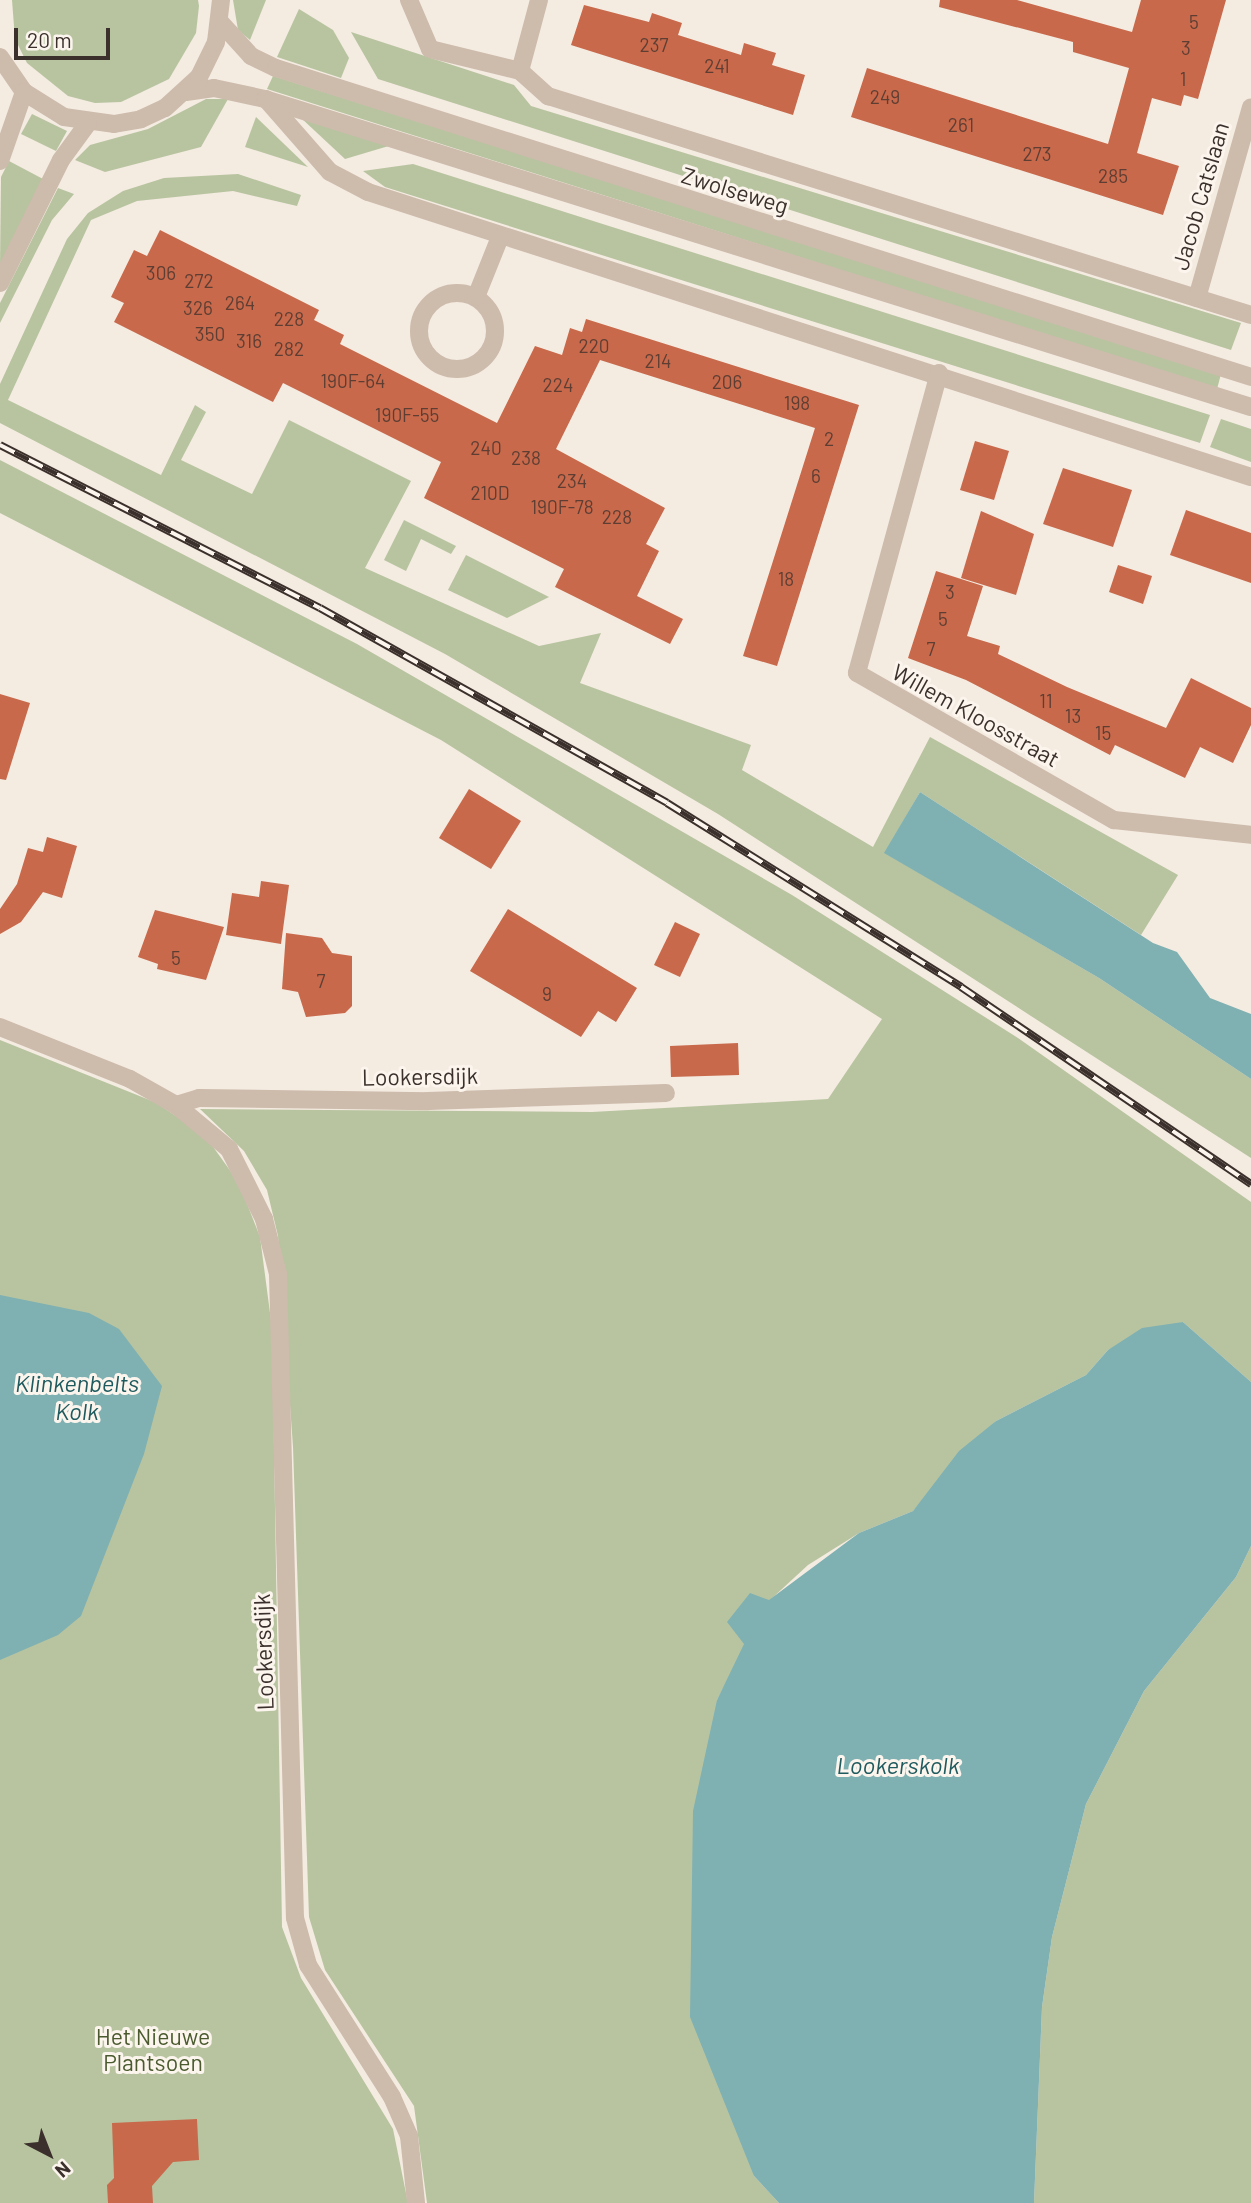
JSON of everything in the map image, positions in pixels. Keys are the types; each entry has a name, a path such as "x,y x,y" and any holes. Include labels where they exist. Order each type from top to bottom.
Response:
{"street":[{"path":"186,92 209,60 220,23 221,0"},
{"path":"409,0 430,49 520,71 539,0"},
{"name":"Zwolseweg","path":"220,23 264,62 415,116 1251,377"},
{"path":"0,57 24,92 64,117 88,123 141,119 186,92 214,88 265,99 1251,408"},
{"name":"Zwolseweg","path":"520,71 548,96 1251,315"},
{"path":"0,161 24,92"},
{"path":"265,99 330,172 368,192 500,237 939,373 1251,477"},
{"name":"Jacob Catslaan","path":"1197,298 1251,107"},
{"path":"0,284 58,167 88,123"},
{"path":"476,297 500,237"},
{"path":"456,292 476,297 496,325 490,354 461,371 441,368 422,351 418,327 428,304 456,292"},
{"name":"Willem Kloosstraat","path":"939,373 857,673 1114,820 1251,835"},
{"name":"Lookersdijk","path":"0,1027 130,1079 176,1105 222,1142 244,1171 278,1274 295,1918 308,1965 392,2097 409,2136 416,2203"},
{"name":"Lookersdijk","path":"176,1105 199,1098 402,1101 666,1093"}],"green space":[{"path":"12,0 198,0 199,6 196,33 169,79 121,102 95,103 68,96 27,63 15,39"},
{"path":"233,0 266,0 250,40 238,30"},
{"path":"299,9 333,30 349,58 341,78 277,57"},
{"path":"351,32 514,85 531,106 1241,323 1231,350 378,79"},
{"path":"273,76 1221,374 1217,389 267,89"},
{"path":"206,99 228,99 201,147 105,172 75,160 90,145 148,129"},
{"path":"32,114 67,131 56,151 21,134"},
{"path":"256,117 308,167 245,147"},
{"path":"300,117 392,145 345,159"},
{"path":"9,161 43,179 0,266 1,177"},
{"path":"413,164 1210,415 1200,443 385,187 363,171"},
{"path":"238,174 301,195 297,206 233,191 137,201 91,220 8,400 161,475 195,405 206,412 181,460 252,494 289,420 411,481 365,568 539,646 601,633 580,683 751,745 742,770 873,847 930,737 1178,875 1141,935 920,792 885,853 1099,978 1251,1079 1251,1158 718,814 445,654 0,423 0,384 67,239 88,213 123,191 164,178"},
{"path":"58,188 74,194 52,220 0,323 0,303"},
{"path":"1221,419 1251,429 1251,462 1210,447"},
{"path":"0,460 357,644 792,895 1018,1038 1251,1202 1251,1382 1183,1322 1108,1350 1086,1375 996,1421 913,1511 859,1533 808,1565 769,1601 717,1700 754,2176 779,2203 427,2203 414,2106 325,1970 309,1917 293,1447 278,1236 267,1190 244,1151 200,1109 592,1112 828,1099 882,1019 441,740 0,513"},
{"path":"404,520 456,546 451,554 421,539 406,571 384,560"},
{"path":"466,555 549,597 507,618 448,590"},
{"name":"Het Nieuwe Plantsoen","path":"0,1040 157,1103 206,1137 239,1183 260,1237 272,1328 282,1927 301,1978 393,2129 408,2203 0,2203"},
{"path":"1251,1546 1251,2203 1034,2203 1042,2007 1052,1937 1086,1804 1144,1691 1236,1577"}],"water":[{"path":"920,792 1153,943 1177,952 1210,998 1251,1014 1251,1079 1099,978 884,853"},
{"name":"Klinkenbelts Kolk","path":"0,1295 89,1313 119,1329 162,1386 144,1454 81,1616 58,1635 0,1660"},
{"name":"Lookerskolk","path":"1183,1322 1251,1382 1251,1546 1236,1577 1144,1691 1086,1804 1052,1937 1042,2007 1034,2203 779,2203 754,2176 690,2017 693,1811 717,1700 744,1644 727,1622 750,1593 769,1600 859,1533 913,1511 959,1451 996,1421 1086,1375 1108,1350 1142,1328"}],"building":[{"path":"940,0 1017,0 1132,32 1141,0 1226,0 1198,99 1184,95 1181,106 1152,98 1137,153 1179,166 1163,215 851,117 867,68 1108,144 1129,68 1073,52 1073,42 939,7"},
{"path":"584,5 649,22 652,13 682,23 678,35 741,55 744,43 776,53 772,65 805,75 793,115 571,45"},
{"path":"160,230 319,310 314,320 344,335 340,344 497,423 535,346 562,355 570,328 582,332 586,319 859,405 777,666 743,656 815,428 600,360 556,449 665,508 646,544 659,551 637,596 683,619 670,644 555,587 564,569 424,498 441,462 283,383 273,402 114,322 124,303 111,297 134,250 147,256"},
{"path":"975,441 1009,451 994,500 960,490"},
{"path":"1063,468 1132,490 1113,547 1043,524"},
{"path":"1186,510 1251,533 1251,583 1170,555"},
{"path":"981,511 1034,534 1016,595 961,578"},
{"path":"1118,565 1152,576 1143,604 1109,592"},
{"path":"936,571 983,586 967,636 1000,646 998,654 1067,687 1166,728 1191,678 1251,708 1251,725 1233,763 1200,747 1185,778 1115,745 1110,755 966,680 908,658"},
{"path":"0,694 30,703 6,780 0,779"},
{"path":"469,789 521,821 491,869 439,838"},
{"path":"47,837 77,846 62,898 43,892 21,922 0,934 0,909 17,884 28,848 43,852"},
{"path":"261,881 289,885 281,944 226,935 232,893 259,897"},
{"path":"508,909 637,988 616,1022 598,1011 581,1037 470,971"},
{"path":"155,910 224,927 206,980 157,969 158,964 138,957"},
{"path":"675,922 700,934 680,977 654,965"},
{"path":"286,933 322,938 332,953 352,956 352,1006 345,1013 306,1017 298,992 282,989"},
{"path":"738,1043 739,1075 671,1077 670,1046"},
{"path":"197,2119 199,2160 173,2162 152,2186 153,2203 108,2203 107,2185 114,2178 112,2123"}],"railway":[{"path":"0,445 320,608 667,803 961,987 1251,1184"}]}
